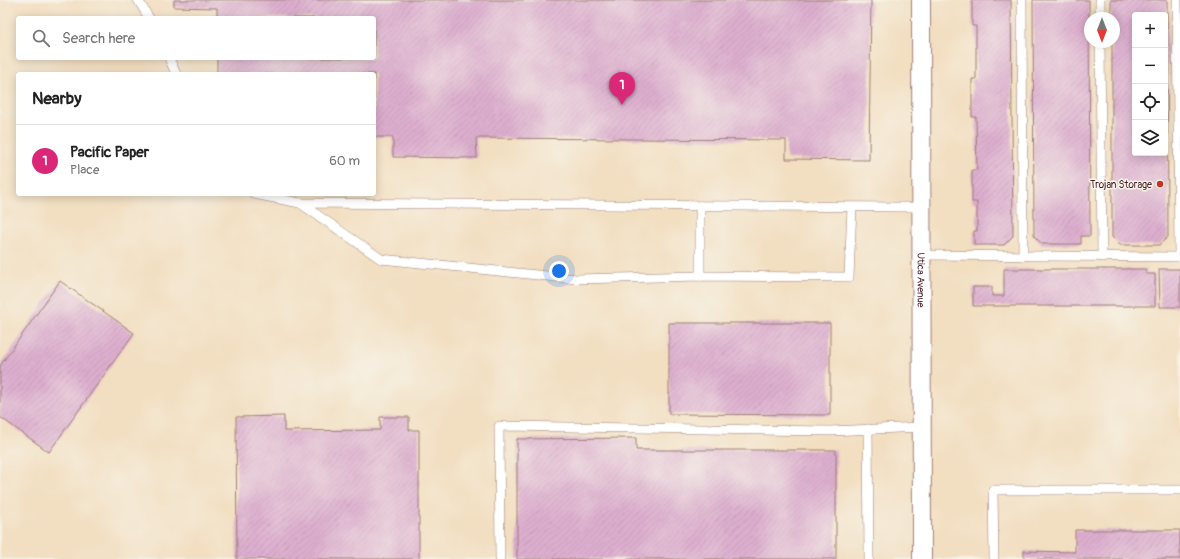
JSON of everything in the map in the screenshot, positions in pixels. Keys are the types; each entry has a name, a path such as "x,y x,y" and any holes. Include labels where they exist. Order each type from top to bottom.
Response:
{"street":[{"name":"Utica Avenue","path":"921,0 922,559"}],"lane":[{"path":"138,0 148,16"},
{"path":"1022,0 1023,256"},
{"path":"1100,0 1100,12"},
{"path":"921,255 1180,257 1177,0"},
{"path":"1100,48 1102,257"},
{"path":"170,60 175,72"},
{"path":"264,196 300,203 921,207"},
{"path":"300,203 381,259 576,279 700,276 849,276 852,207"},
{"path":"700,206 700,276"},
{"path":"500,559 499,426 830,431 922,427"},
{"path":"868,429 869,559"},
{"path":"994,559 993,490 1180,490"}],"building":[{"path":"174,0 871,0 869,160 786,159 786,140 476,138 477,158 393,157 393,137 376,137 376,72 217,72 217,60 376,60 376,16 217,16 217,8 174,7"},
{"path":"972,0 1011,0 1013,236 1004,245 974,245 974,231 977,231 977,202 972,202 972,170 977,170 976,117 972,117 972,79 976,79 976,26 972,26"},
{"path":"1033,0 1089,0 1089,12 1084,12 1084,48 1089,48 1090,236 1081,236 1081,244 1042,244 1034,236"},
{"path":"1111,0 1167,0 1167,12 1132,12 1132,156 1168,156 1168,237 1159,245 1120,245 1112,237 1112,48 1120,48 1120,12 1111,12"},
{"path":"1004,269 1146,269 1146,274 1155,274 1155,306 973,306 973,287 992,287 992,296 1004,296"},
{"path":"1159,269 1180,269 1180,307 1160,307"},
{"path":"60,281 134,333 49,452 0,417 0,366"},
{"path":"669,323 830,323 830,415 669,414"},
{"path":"284,416 284,431 380,430 380,417 409,417 409,430 419,430 419,559 237,559 236,417"},
{"path":"636,438 636,450 836,450 836,559 517,559 517,439"},
{"path":"1075,530 1180,530 1180,559 1024,559 1024,551 1075,552"}],"place":[{"name":"Pacific Paper","path":"622,105"},
{"name":"Trojan Storage","path":"1160,184"}]}
